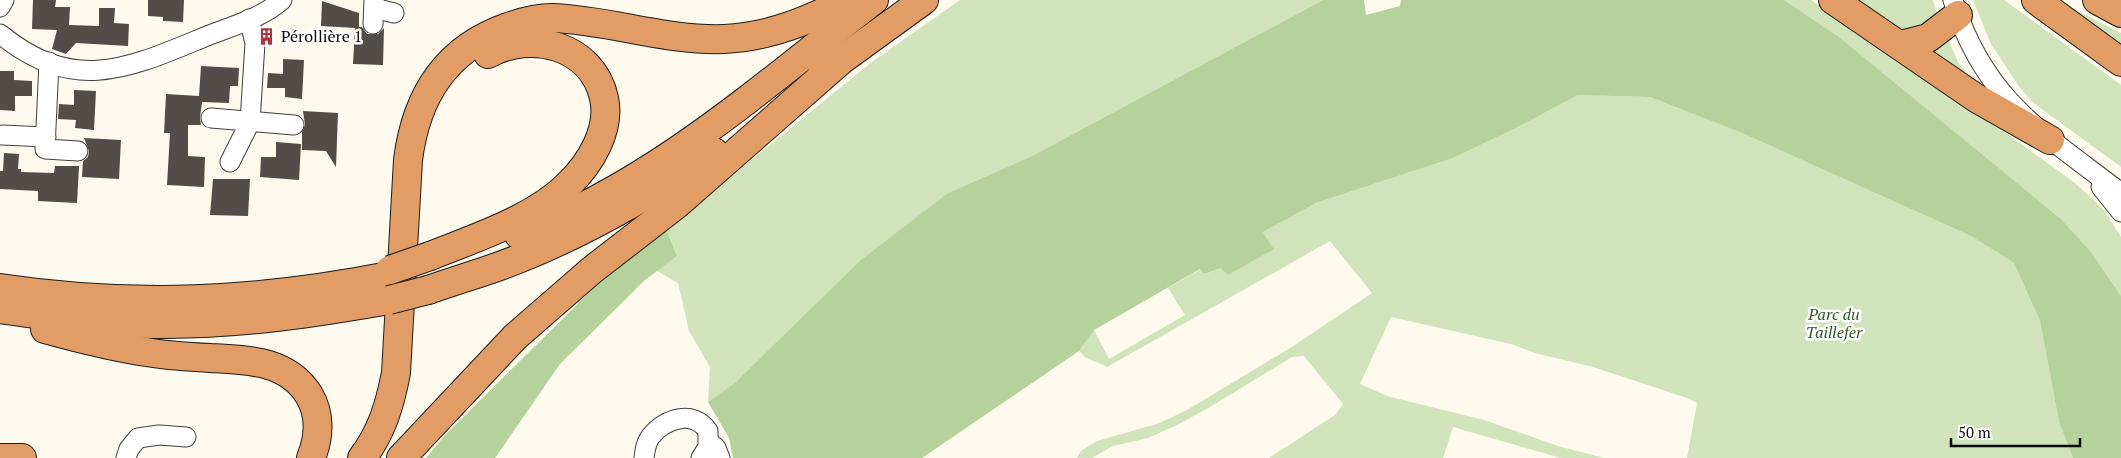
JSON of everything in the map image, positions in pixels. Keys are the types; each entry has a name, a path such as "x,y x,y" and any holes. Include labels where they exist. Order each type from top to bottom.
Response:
{"highway":[{"path":"362,458 380,430 390,401 396,373 408,160 413,128 421,104 432,83 458,55 478,40 496,31 537,19 586,21 684,38 726,39 762,34 797,25 849,0"},
{"path":"0,309 83,320 173,324 232,322 297,316 389,282 430,270 541,226 625,184 703,133 874,0"},
{"path":"430,270 526,256 587,228 632,204 670,182 740,134 924,0"},
{"path":"1833,0 1976,98 2050,140"},
{"path":"2036,0 2121,62"},
{"path":"2097,0 2121,13"},
{"path":"1900,45 1928,38 1956,8"},
{"path":"382,458 399,426 410,382 414,346 422,171 428,137 435,116 458,78 483,56 502,47 519,42 541,42 558,47 575,56 594,74 604,99 603,129 590,159 568,186 532,211 485,234 430,270"},
{"path":"401,458 468,384 522,331 592,270 676,205 838,63"},
{"path":"0,288 91,298 168,301 261,296 389,282"},
{"path":"0,317 122,348 173,356 245,360 276,367 290,375 303,386 315,408 318,433 311,458"},
{"path":"0,458 22,458"}],"street":[{"path":"0,7 4,0"},
{"path":"0,34 24,51 49,62 86,71 104,71 126,67 249,19 266,12 282,0"},
{"path":"1956,8 1970,46 1985,72 2013,107 2050,140 2121,193"},
{"path":"374,11 394,13"},
{"path":"230,162 250,122 255,43 249,19"},
{"path":"49,62 45,149 78,151"},
{"path":"211,118 294,125"},
{"path":"2,135 46,137"},
{"path":"2079,161 2121,212"},
{"path":"644,458 647,443 651,436 665,423 678,418 692,419 704,426 708,431 705,450 716,448 720,458"},
{"path":"126,458 129,450 138,438 159,435 186,437"}],"green space":[{"path":"960,0 1323,0 1032,156 948,193 736,382 708,402 710,367 689,331 678,283 657,271 677,256 666,229 872,62"},
{"path":"1323,0 1364,0 1366,15 1400,6 1401,0 1784,0 1839,37 2061,219 2091,252 2121,296 2121,458 2073,458 2059,422 2040,321 2014,263 1971,236 1742,133 1650,97 1578,95 1520,126 1453,158 1316,203 1263,232 1274,249 1228,275 1221,268 1204,274 1200,269 1094,330 1079,351 922,458 733,458 729,438 708,402 736,382 861,260 948,193 1032,156"},
{"path":"1784,0 1811,0 1964,103 2075,183 2104,210 2121,237 2121,296 2091,252 2061,219 1839,37"},
{"path":"1851,0 1933,0 1938,16 1937,21 1901,33"},
{"path":"1973,0 2004,0 2121,85 2121,167 2035,104 2020,88 1991,44"},
{"path":"2056,0 2121,33 2121,49"},
{"path":"1948,39 1958,62 1974,86 1924,51"},
{"name":"Parc du Taillefer","path":"1578,95 1650,97 1742,133 1971,236 2014,263 2040,321 2059,422 2073,458 1687,458 1697,403 1687,398 1593,367 1535,353 1511,344 1391,317 1360,384 1387,396 1484,420 1558,446 1604,458 1561,458 1453,427 1443,458 1269,458 1335,415 1343,404 1304,356 1292,357 1177,425 1148,438 1113,446 1092,458 1077,458 1081,451 1097,441 1160,423 1187,410 1295,345 1372,293 1330,241 1107,367 1085,357 1079,351 1094,330 1109,359 1185,315 1168,288 1201,269 1205,274 1274,249 1263,232 1316,203 1453,158 1520,126"},
{"path":"666,229 677,256 645,280 560,364 495,458 426,458 445,435 610,272"}],"building":[{"path":"33,0 56,0 55,7 70,7 69,25 99,26 99,8 115,8 114,23 129,24 128,46 76,43 66,54 52,49 57,30 32,29"},
{"path":"148,0 184,0 183,22 163,21 163,17 148,16"},
{"path":"322,1 359,13 359,27 362,27 367,34 378,34 384,28 383,65 353,64 355,28 321,26"},
{"path":"283,59 304,60 302,99 285,97 285,88 267,88 268,73 283,74"},
{"path":"201,66 239,68 238,86 230,86 229,103 202,102 201,125 188,125 188,156 205,157 204,187 167,185 170,133 164,133 166,94 199,96"},
{"path":"0,71 14,71 14,80 32,81 32,96 15,96 15,111 0,110"},
{"path":"74,90 96,91 94,130 75,128 76,120 58,119 59,104 74,105"},
{"path":"303,111 338,113 336,167 326,151 302,150 302,132 305,125"},
{"path":"84,138 121,140 119,179 82,177 83,161 88,157 89,151"},
{"path":"276,142 301,144 299,180 260,177 261,157 276,157"},
{"path":"4,153 19,154 18,169 21,169 21,172 54,173 55,166 79,166 77,203 38,201 38,191 0,189 0,171 3,171"},
{"path":"213,179 250,179 248,216 210,215"}],"place":[{"name":"Pérollière 1","path":"267,36"}]}
